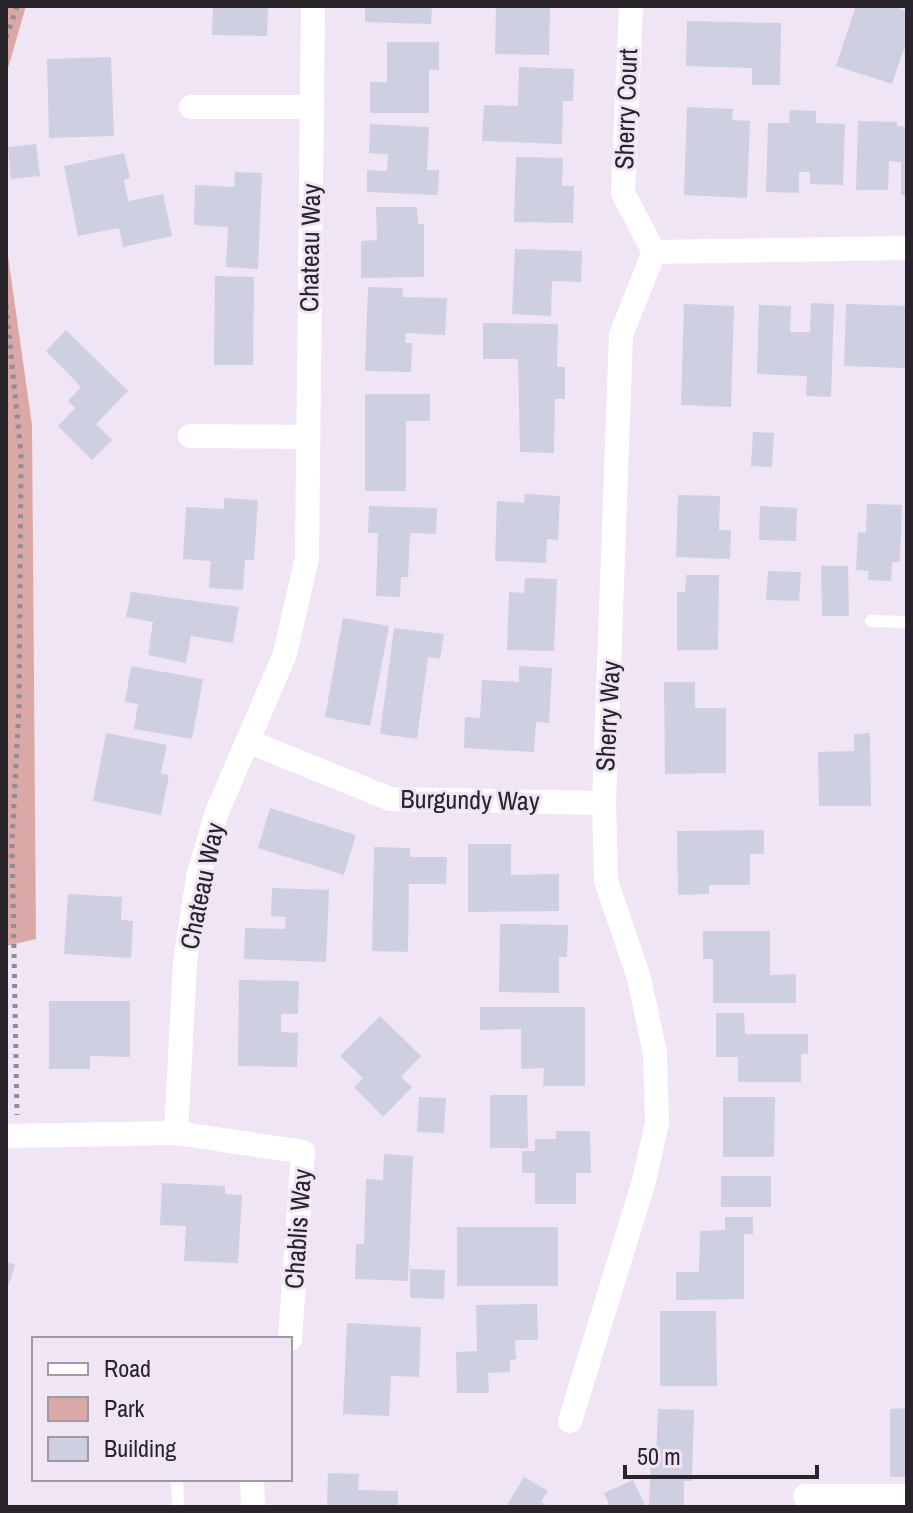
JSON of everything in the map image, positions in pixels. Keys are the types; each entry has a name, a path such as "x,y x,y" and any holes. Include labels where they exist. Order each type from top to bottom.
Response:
{"street":[{"name":"Chateau Way","path":"176,1133 185,963 198,877 217,812 250,742 285,654 307,558 313,6"},
{"name":"Sherry Court","path":"631,6 623,193 654,252"},
{"path":"191,107 312,107"},
{"path":"654,252 907,248"},
{"name":"Sherry Way","path":"570,1421 644,1181 657,1123 655,1053 639,978 606,881 604,803 621,335 654,252"},
{"path":"190,436 308,437"},
{"name":"Burgundy Way","path":"250,742 390,799 604,803"},
{"path":"11,1136 176,1133"},
{"name":"Chablis Way","path":"176,1133 303,1152 290,1337"},
{"path":"252,1481 253,1507"},
{"path":"805,1496 907,1496"}],"lane":[{"path":"871,621 907,622"},
{"path":"177,1481 178,1507"}],"path":[{"path":"6,38 17,6"},
{"path":"6,305 21,454 19,708 12,842 11,1136"},
{"path":"6,853 12,842"}],"green space":[{"path":"6,6 26,6 6,75"},
{"path":"6,242 32,425 36,939 6,946"}],"building":[{"path":"213,6 268,6 267,36 212,35"},
{"path":"365,6 432,6 431,24 365,22"},
{"path":"496,6 550,6 549,55 495,54"},
{"path":"856,6 892,6 907,11 907,50 904,49 892,84 836,66"},
{"path":"687,21 781,23 780,85 752,85 752,68 686,66"},
{"path":"387,42 439,42 439,70 429,70 429,113 370,113 370,82 387,82"},
{"path":"111,57 114,136 49,138 47,59"},
{"path":"519,67 574,69 573,101 563,101 562,144 482,141 484,105 518,106"},
{"path":"687,107 733,109 732,120 750,121 747,198 684,195"},
{"path":"790,110 816,111 816,123 845,124 843,185 810,184 810,172 799,172 799,193 766,192 768,123 789,123"},
{"path":"858,121 897,122 897,126 907,127 907,196 901,195 901,162 889,161 888,190 856,190"},
{"path":"370,124 429,127 427,170 439,170 438,195 367,192 367,170 387,171 388,154 369,153"},
{"path":"36,144 40,176 11,179 8,147"},
{"path":"124,153 130,178 124,180 128,201 163,194 172,236 123,247 119,228 78,236 64,166"},
{"path":"516,157 563,158 562,186 574,186 573,223 514,222"},
{"path":"235,172 262,173 258,269 226,267 228,227 194,225 195,185 234,187"},
{"path":"376,207 417,207 418,224 424,224 424,277 361,278 361,241 377,240"},
{"path":"515,249 582,251 581,282 552,281 551,316 512,314"},
{"path":"215,276 254,277 253,365 214,365"},
{"path":"368,287 403,288 402,297 447,298 445,335 406,333 405,343 412,343 411,372 365,371"},
{"path":"811,303 834,304 831,397 806,396 807,376 757,374 759,305 791,306 790,332 810,332"},
{"path":"684,304 734,306 731,407 681,405"},
{"path":"846,304 907,306 907,368 844,366"},
{"path":"483,323 558,324 557,367 565,367 565,399 555,399 554,453 520,452 518,359 483,359"},
{"path":"66,330 128,391 96,424 112,440 92,460 58,426 75,408 68,401 81,387 46,351"},
{"path":"365,394 430,394 430,421 406,421 406,491 365,491"},
{"path":"753,432 774,433 772,467 751,466"},
{"path":"525,494 560,496 558,540 547,539 546,563 495,561 497,501 524,503"},
{"path":"678,495 720,496 719,530 731,530 730,559 676,557"},
{"path":"224,498 258,500 254,560 245,560 243,590 209,588 211,561 183,559 186,507 224,509"},
{"path":"867,504 902,505 900,562 892,562 891,581 868,580 869,571 856,570 858,532 866,533"},
{"path":"369,506 437,508 436,534 410,533 408,577 401,577 400,597 376,596 378,533 368,533"},
{"path":"760,506 797,508 796,541 759,540"},
{"path":"821,566 848,566 849,616 822,616"},
{"path":"768,571 801,572 799,601 766,600"},
{"path":"686,575 719,575 718,650 677,650 677,592 685,592"},
{"path":"525,578 557,579 554,651 507,650 509,592 524,593"},
{"path":"131,592 239,607 233,643 191,636 186,663 148,655 153,622 126,617"},
{"path":"343,618 389,626 370,726 325,717"},
{"path":"394,628 444,634 440,659 428,657 417,739 380,734"},
{"path":"131,666 203,679 192,739 134,729 138,704 125,702"},
{"path":"519,666 552,668 549,723 536,722 534,752 464,748 465,717 480,718 482,680 519,682"},
{"path":"664,682 695,682 695,708 726,708 726,773 665,774"},
{"path":"106,733 167,745 161,773 169,775 161,815 93,801"},
{"path":"870,733 871,806 819,806 818,752 854,751 854,734"},
{"path":"270,808 356,835 344,875 258,848"},
{"path":"764,830 764,854 750,854 750,885 709,885 709,894 678,895 677,831"},
{"path":"468,844 511,844 511,875 559,874 559,911 468,912"},
{"path":"374,847 410,848 410,857 447,857 446,884 409,884 408,952 372,951"},
{"path":"272,888 329,890 326,962 244,959 245,928 285,929 286,917 271,916"},
{"path":"68,894 122,897 121,920 133,921 131,958 64,954"},
{"path":"500,924 568,925 567,957 559,957 559,993 499,992"},
{"path":"703,931 770,931 770,975 796,974 796,1003 713,1003 713,959 703,959"},
{"path":"239,980 299,981 298,1014 281,1014 281,1032 298,1033 297,1067 238,1066"},
{"path":"49,1001 130,1001 130,1057 90,1056 90,1069 49,1069"},
{"path":"480,1007 585,1007 585,1086 543,1086 544,1068 521,1069 521,1029 480,1030"},
{"path":"716,1013 744,1013 745,1034 808,1034 808,1054 801,1054 801,1082 738,1082 738,1057 716,1057"},
{"path":"380,1016 421,1056 401,1077 412,1087 383,1117 354,1087 363,1078 340,1056"},
{"path":"490,1095 527,1095 528,1148 490,1148"},
{"path":"419,1097 446,1098 444,1133 417,1132"},
{"path":"723,1097 775,1097 774,1157 723,1157"},
{"path":"556,1131 590,1131 591,1173 576,1173 576,1204 535,1204 535,1173 522,1173 522,1151 535,1151 535,1139 556,1139"},
{"path":"384,1154 413,1156 408,1281 355,1279 356,1244 364,1244 366,1179 383,1180"},
{"path":"721,1176 771,1176 771,1207 721,1207"},
{"path":"162,1183 225,1186 225,1194 242,1195 238,1263 184,1261 186,1226 160,1225"},
{"path":"725,1217 753,1217 753,1234 744,1234 744,1299 676,1300 676,1272 699,1272 700,1231 725,1230"},
{"path":"457,1227 558,1227 558,1286 457,1286"},
{"path":"6,1262 15,1265 7,1290 6,1290"},
{"path":"410,1269 445,1270 444,1299 410,1298"},
{"path":"537,1304 538,1340 515,1340 516,1359 510,1360 510,1372 488,1373 489,1393 457,1393 456,1352 477,1351 476,1305"},
{"path":"660,1311 716,1311 717,1386 660,1386"},
{"path":"347,1323 421,1327 419,1377 391,1376 389,1416 343,1414"},
{"path":"907,1408 907,1477 890,1477 890,1409"},
{"path":"658,1409 694,1410 692,1481 684,1481 684,1507 649,1506 651,1458 656,1458"},
{"path":"328,1473 359,1474 358,1490 398,1491 398,1507 327,1505"},
{"path":"524,1477 548,1491 541,1502 550,1507 506,1507"},
{"path":"633,1480 646,1507 602,1507 609,1504 604,1493"}]}
